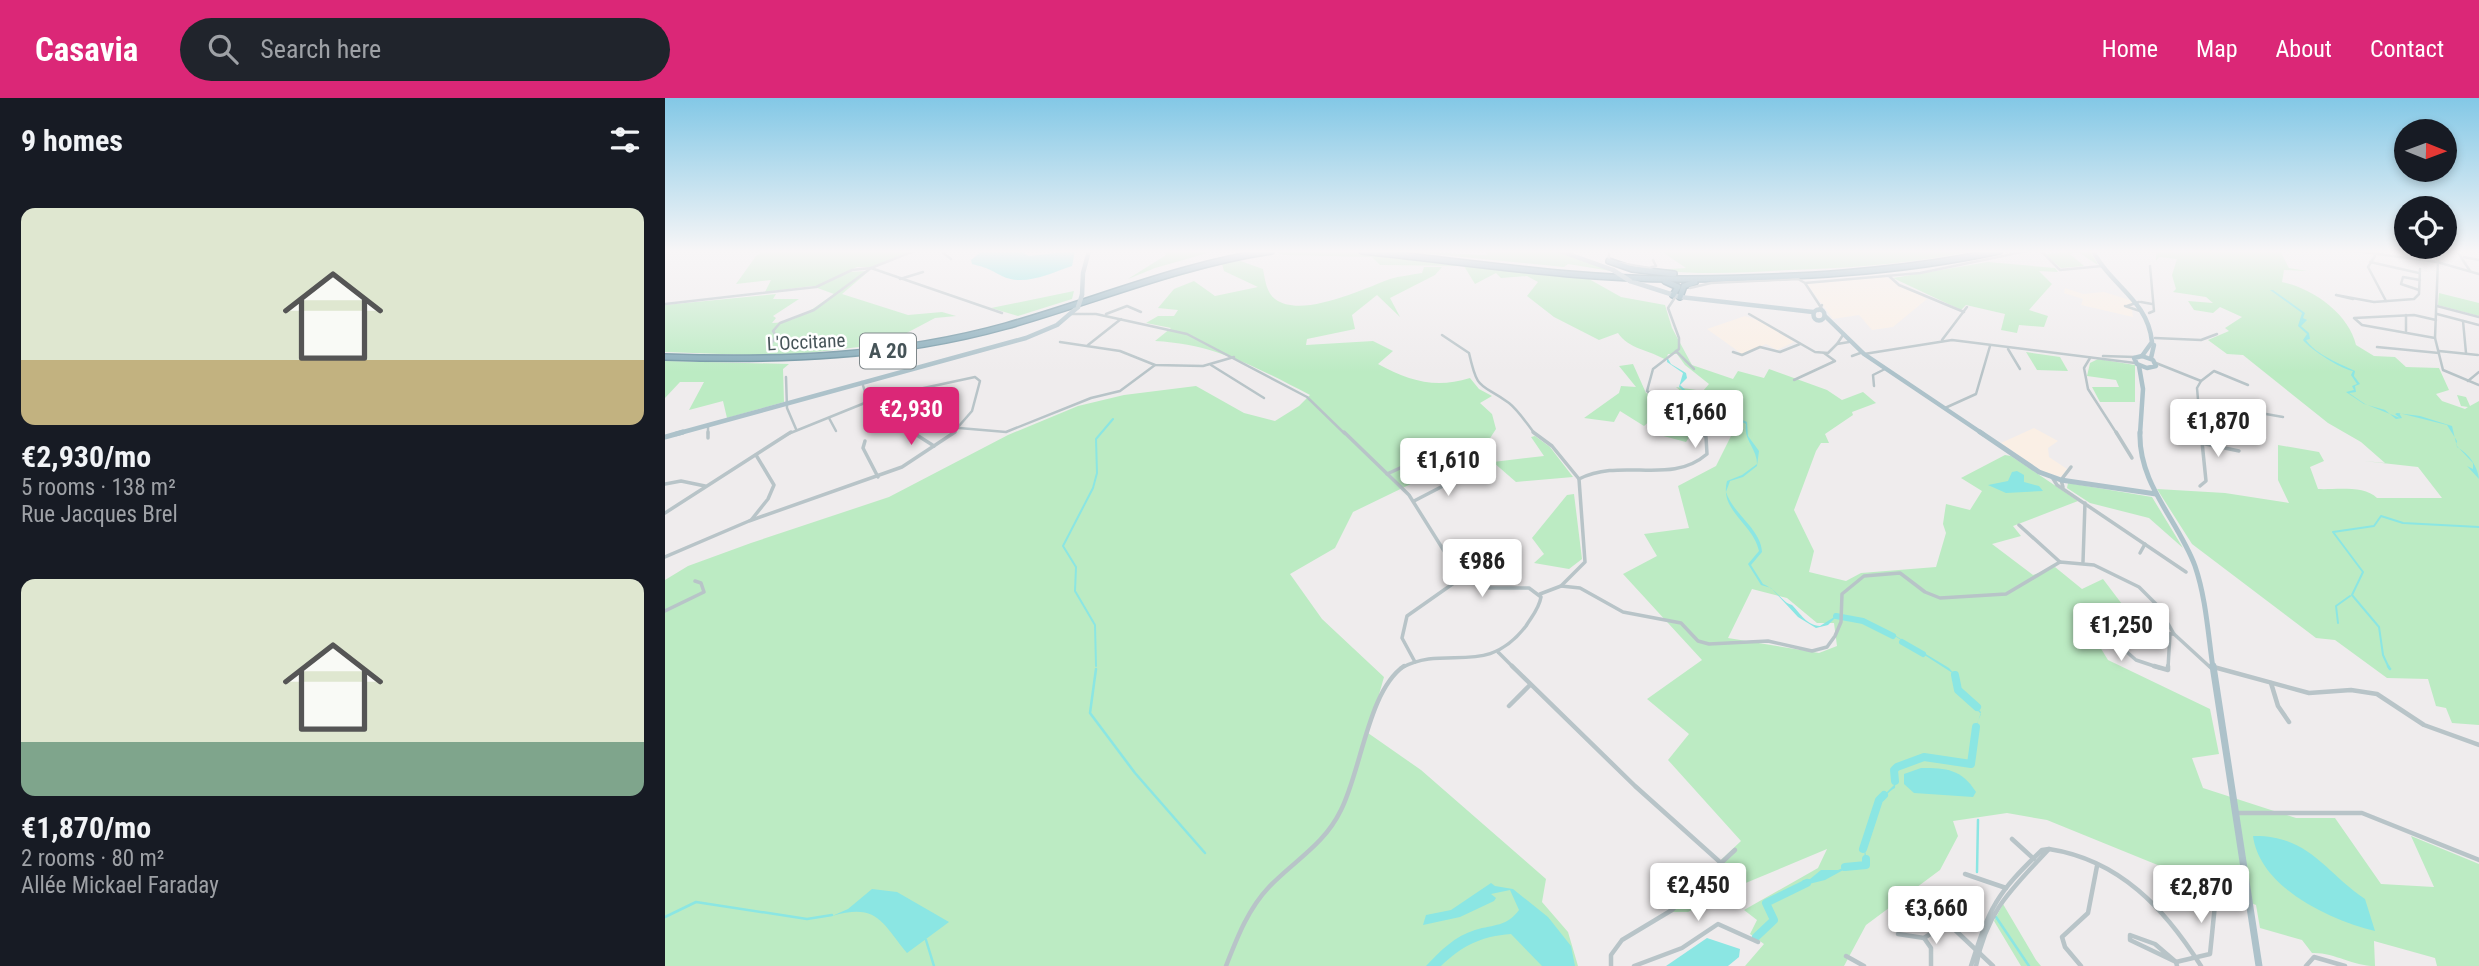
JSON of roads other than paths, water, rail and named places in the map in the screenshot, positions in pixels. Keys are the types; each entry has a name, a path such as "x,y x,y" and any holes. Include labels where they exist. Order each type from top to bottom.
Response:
{"highway":[{"name":"L'Occitane","path":"665,356 800,357 925,342 1037,315 1106,292"},
{"name":"L'Occitane","path":"665,356 801,360 911,347 1016,323 1110,292"},
{"path":"1676,296 1678,292"},
{"path":"1676,296 1680,292"}],"main road":[{"path":"665,437 1035,335 1072,314 1078,307 1082,292"},
{"path":"1662,292 1676,296 1804,310 1824,316 1843,340 2033,468 2060,480 2156,494"},
{"path":"2129,292 2140,302"},
{"path":"2130,292 2150,313 2155,338 2151,359"},
{"path":"2150,313 2152,342 2138,360 2141,380 2141,457 2156,494 2188,546 2201,592 2259,966"},
{"path":"2138,360 2151,359"},
{"path":"2141,380 2147,368 2156,365 2151,359"},
{"path":"2138,360 2147,368"}],"street":[{"path":"665,304 776,292"},
{"path":"768,349 776,335 773,331 780,323 814,310 839,292"},
{"path":"936,292 1002,313"},
{"path":"1812,292 1822,305 1824,316"},
{"path":"1914,292 1963,312"},
{"path":"2151,292 2152,304 2150,313 2125,306 2140,302 2152,304"},
{"path":"2381,292 2386,301"},
{"path":"2353,299 2414,299 2418,292"},
{"path":"2437,292 2435,338 2445,372 2479,386"},
{"path":"1579,480 1589,472 1610,466 1683,469 1695,465 1707,454 1706,437 1647,391 1651,371 1665,357 1676,351 1679,338 1668,308 1676,296"},
{"path":"1814,312 1822,305"},
{"path":"1105,315 1127,306 1141,312"},
{"path":"1942,340 1967,306"},
{"path":"2437,306 2479,317"},
{"path":"1072,314 1105,315 1187,334 1307,397 1414,501 1461,578 1478,586 1529,588 1540,594 1561,586 1587,557 1579,480 1552,446 1535,434 1510,404 1481,388 1474,376 1469,354 1442,335"},
{"path":"1749,314 1835,361 1794,380"},
{"path":"2437,314 2479,326"},
{"path":"2435,338 2362,324 2354,318 2406,315 2436,320"},
{"path":"2406,315 2406,331"},
{"path":"1088,345 1121,319"},
{"path":"2463,321 2463,346 2467,354"},
{"path":"2155,338 2201,340 2217,334"},
{"path":"1824,353 1843,340"},
{"path":"1852,356 1895,351 1942,340 2090,358 2138,360"},
{"path":"1060,342 1120,351 1155,365 1211,365 1234,357"},
{"path":"1733,352 1742,355 1760,347 1776,352 1800,344"},
{"path":"1945,408 1976,394 1990,346"},
{"path":"2377,347 2478,355"},
{"path":"2008,349 2020,369"},
{"path":"1676,351 1694,369"},
{"path":"2111,357 2138,360"},
{"path":"2090,358 2084,368 2088,390 2132,458"},
{"path":"959,428 1006,432 1091,398 1120,391 1155,365"},
{"path":"1211,365 1264,398"},
{"path":"2156,365 2201,381"},
{"path":"1874,386 1873,375 1886,369"},
{"path":"2200,486 2206,481 2197,388 2201,381 2214,372 2248,385"},
{"path":"2468,381 2479,372"},
{"path":"786,377 787,403 796,429"},
{"path":"665,513 796,429 868,402 964,377 978,378 973,410 959,428 934,446 878,477 751,521 665,557"},
{"path":"862,382 868,402"},
{"path":"890,417 910,410 908,391"},
{"path":"2198,402 2283,417"},
{"path":"828,418 836,431"},
{"path":"708,425 708,438"},
{"path":"909,427 913,434 934,446"},
{"path":"865,441 863,448 878,477"},
{"path":"2201,443 2239,452"},
{"path":"1387,474 1437,451"},
{"path":"751,521 768,499 774,485 756,455"},
{"path":"2064,489 2060,480 2071,467"},
{"path":"1414,501 1469,472"},
{"path":"2052,477 2064,489 2186,572"},
{"path":"665,484 681,481 707,486"},
{"path":"2083,562 2085,503"},
{"path":"2019,525 2060,562"},
{"path":"2140,553 2145,544"},
{"path":"1561,586 1580,588 1625,612 1681,624 1698,641 1709,644 1760,640 1819,650 1835,636 1842,615 1842,594 1864,576 1899,573 1925,592 1940,598 1991,596 2013,592 2060,562 2083,562 2104,568 2139,587 2158,606 2172,634 2212,668 2309,693 2351,690 2377,694 2424,724 2479,745"},
{"path":"1415,662 1402,638 1407,616 1461,578"},
{"path":"665,611 705,592 701,583 695,581"},
{"path":"1226,966 1252,909 1271,886 1313,853 1332,827 1347,795 1384,684 1396,670 1415,662 1498,652 1508,647 1541,603 1540,594"},
{"path":"2154,633 2172,634 2168,670 2136,660 2120,646 2154,633"},
{"path":"1498,652 1635,786 1721,863"},
{"path":"2197,655 2210,653"},
{"path":"2271,683 2278,706 2289,722"},
{"path":"1509,706 1530,685"},
{"path":"2235,813 2362,813 2479,860"},
{"path":"2012,839 2034,859"},
{"path":"2006,888 2049,849"},
{"path":"1973,966 1977,948 2006,888 2042,850 2049,849 2097,866 2146,894 2171,919 2201,966"},
{"path":"1612,966 1611,955 1622,940 1672,910 1735,850"},
{"path":"2081,966 2065,947 2062,937 2088,913 2097,866"},
{"path":"1965,874 2006,888"},
{"path":"2176,964 2155,944 2130,934 2130,940 2176,964 2210,954 2213,947 2216,895"},
{"path":"1634,966 1682,948 1718,924 1758,942"},
{"path":"1898,934 1924,938 1938,929 1954,929 1993,966"},
{"path":"1924,938 1931,948 1931,966"},
{"path":"1846,956 1864,966"},
{"path":"2306,966 2314,957 2345,966"}],"water":[{"path":"2272,292 2305,313 2303,318 2307,320 2301,326 2309,333 2310,339 2306,340 2310,345 2355,371 2354,376 2360,384 2355,386 2356,392 2349,393 2367,405 2346,392 2354,390 2352,386 2357,384 2351,375 2353,371 2319,354 2303,340 2307,334 2298,326 2302,313"},
{"path":"1667,357 1671,364 1686,373 1687,378 1680,385 1700,404 1718,408 1747,422 1748,436 1759,451 1757,466 1743,477 1730,481 1726,492 1727,481 1742,475 1757,464 1746,435 1746,424 1718,410 1698,404 1679,387 1683,373 1667,362"},
{"path":"2401,414 2420,416 2452,426 2455,437 2447,425"},
{"path":"2459,448 2473,462 2479,479 2467,466 2473,469 2473,463"},
{"path":"2017,471 2024,475 2024,482 2039,486 2043,491 2006,493 1988,485 2008,481 2012,472"},
{"path":"1726,493 1757,536 1762,552 1751,565 1763,584 1770,588 1761,585 1748,564 1759,551 1750,532 1732,509"},
{"path":"1772,589 1815,625 1820,626 1839,614 1828,625 1816,628 1798,617"},
{"path":"1880,628 1886,630 1949,668 1956,676 1959,690 1981,714 1958,690 1954,674"},
{"path":"1978,720 1974,734 1977,738 1974,757 1968,766 1952,762 1969,764 1975,748 1973,733"},
{"path":"1927,759 1916,761 1898,768 1914,760"},
{"path":"1897,768 1895,788 1884,797 1870,828 1865,847 1866,865 1847,868 1825,880 1801,886 1767,906 1766,903 1797,888 1803,880 1810,879 1821,870 1838,870 1852,864 1865,864 1864,843 1879,800 1894,785 1894,770"},
{"path":"1921,768 1953,771 1965,779 1976,792 1973,797 1914,793 1904,784 1904,774"},
{"path":"2253,836 2272,837 2289,842 2315,857 2365,899 2375,931 2318,910 2283,886 2258,855"},
{"path":"1491,883 1513,889 1548,917 1571,946 1575,966 1542,966 1511,934 1473,943 1441,966 1426,966 1454,940 1475,930 1505,922 1519,910 1510,890 1491,894 1496,898 1494,901 1460,917 1423,925 1426,915 1451,910"},
{"path":"872,889 897,892 949,922 907,953 884,924 869,914 859,912 832,916 848,909"},
{"path":"1768,907 1776,917 1775,922 1756,939 1759,931 1774,920"},
{"path":"1707,938 1740,949 1739,957 1728,966 1666,966"}],"waterway":[{"path":"1096,666 1095,625 1075,591 1076,567 1063,546 1093,488 1097,473 1096,439 1113,419"},
{"path":"2388,666 2383,655 2379,627 2352,595 2363,572 2333,532 2374,526 2381,516 2403,523 2479,527"},
{"path":"2338,623 2336,606 2350,596"},
{"path":"1836,616 1863,621 1893,636"},
{"path":"1902,642 1923,654"},
{"path":"1096,669 1090,713 1135,773 1205,853"},
{"path":"1955,675 1958,690 1977,707"},
{"path":"1895,781 1894,770 1897,767 1924,757 1971,764 1976,727"},
{"path":"1863,849 1879,800 1884,795"},
{"path":"1977,872 1978,820"},
{"path":"1845,867 1866,865 1866,859"},
{"path":"1756,937 1774,920 1766,903 1807,883"},
{"path":"665,917 696,902 807,919 832,915"},
{"path":"1996,917 2029,966"},
{"path":"926,940 934,966"}]}
